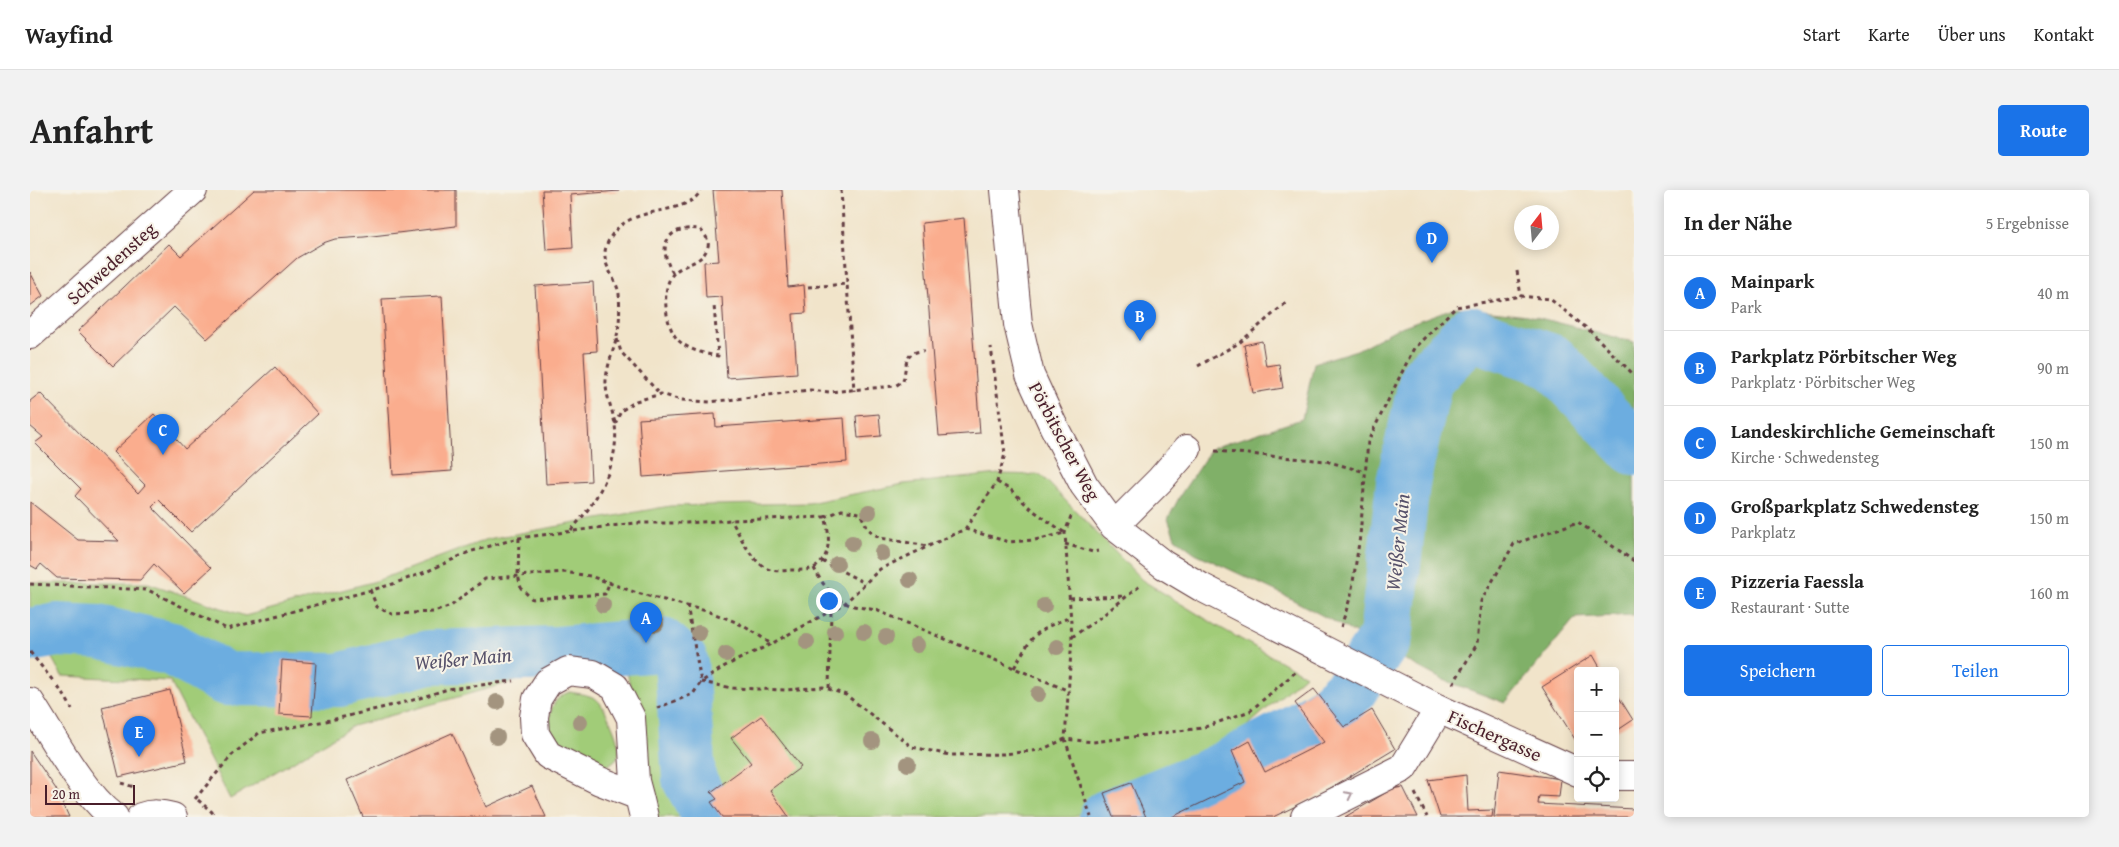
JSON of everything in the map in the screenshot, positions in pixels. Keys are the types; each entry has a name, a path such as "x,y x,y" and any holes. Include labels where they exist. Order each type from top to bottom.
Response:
{"street":[{"name":"Schwedensteg","path":"30,335 193,190"},
{"name":"Pörbitscher Weg","path":"1005,190 1018,324 1030,375 1084,484 1114,526 1164,566 1210,592 1439,709"},
{"path":"1114,526 1160,480 1187,449"},
{"path":"568,671 593,674 615,687 631,718 635,781 641,806 600,781 548,754 535,734 534,717 537,699 548,682 568,671"},
{"path":"30,702 77,774 106,811 114,817"},
{"name":"Fischergasse","path":"1305,817 1403,768 1439,709 1574,770"},
{"path":"1619,776 1634,776"},
{"path":"141,817 148,814 161,814 173,817"}],"path":[{"path":"570,531 586,514 606,477 613,456 615,424 606,392 606,378 620,323 618,292 604,257 613,232 623,224 641,215 686,204 697,198 701,190"},
{"path":"841,190 854,391"},
{"path":"673,274 666,259 664,247 667,239 676,232 688,228 700,229 708,238 708,248 702,256 673,274 668,284 666,314 671,328 679,341 692,349 718,356 714,305"},
{"path":"1517,271 1521,296"},
{"path":"808,287 847,284"},
{"path":"701,682 732,688 786,690 828,688 846,695 912,746 950,755 1004,754 1042,750 1065,739 1093,742 1202,728 1250,712 1285,680 1331,653 1351,595 1360,536 1368,441 1414,348 1456,307 1521,296 1550,299 1590,331 1634,375"},
{"path":"1198,366 1239,343 1287,302"},
{"path":"617,338 621,352 660,394 681,400 710,402 810,390 829,392 854,391 895,386 903,381 906,362 910,355 916,351 924,351"},
{"path":"615,424 621,411 636,401 660,394"},
{"path":"1187,449 1326,461 1365,472"},
{"path":"631,718 693,694 701,682 725,666 771,644 845,603 880,569 965,529 997,482 1011,490 1031,509 1065,533"},
{"path":"30,584 148,590 227,630 370,590 428,571 469,552 519,538 635,523 687,523 825,517 842,510 860,513 868,529 880,538 928,547"},
{"path":"731,520 754,558 764,568 779,571 814,568 822,561 828,548 830,530 825,517"},
{"path":"1439,709 1477,644 1481,601 1514,544 1578,522 1634,561"},
{"path":"965,529 1009,542 1034,540 1065,533"},
{"path":"1065,533 1065,557 1072,637 1065,739 1091,817"},
{"path":"519,538 518,575 522,588 532,599 605,594 610,581"},
{"path":"822,561 865,583"},
{"path":"1072,637 1164,566"},
{"path":"814,568 818,578 845,603 876,610 1069,690"},
{"path":"370,590 377,607 392,614 434,612 451,606 485,579 564,572 610,581 637,593 687,606 736,622 758,634 771,644"},
{"path":"1070,598 1127,596"},
{"path":"687,606 701,682"},
{"path":"828,688 831,610"},
{"path":"1014,668 1037,632 1071,617"},
{"path":"31,653 66,698 74,713"},
{"path":"214,817 212,812 196,797 232,755 259,733 331,720 410,701 448,689 511,682 548,682"},
{"path":"115,781 137,788"}],"green space":[{"path":"1456,307 1528,315 1634,342 1634,615 1575,618 1505,703 1441,679 1282,594 1195,553 1175,538 1168,519 1181,494 1212,448 1302,419 1314,363 1357,350 1398,328"},
{"path":"999,474 1041,475 1142,580 1219,627 1305,675 1219,751 1074,817 654,817 625,660 530,677 353,726 230,799 170,681 62,676 30,619 30,583 148,583 245,616 376,581 488,539 670,506 809,503 904,484"},
{"path":"570,692 587,695 596,699 604,708 615,732 619,747 617,758 607,766 575,753 560,744 548,733 550,713 555,702 564,694"}],"building":[{"path":"254,190 456,190 456,226 335,239 323,243 297,258 207,339 174,307 113,366 78,331 169,244 181,256"},
{"path":"542,190 619,191 570,195 573,248 546,250"},
{"path":"713,190 782,190 788,287 804,285 806,313 793,314 797,373 727,378 722,297 706,298 704,262 719,261"},
{"path":"964,218 980,433 939,436 922,223"},
{"path":"30,272 43,296 30,306"},
{"path":"593,282 597,351 584,352 591,481 546,484 535,286"},
{"path":"442,296 452,471 393,475 382,299"},
{"path":"1262,341 1266,366 1279,364 1283,388 1253,393 1244,345"},
{"path":"275,367 318,414 191,532 159,500 152,507 211,568 184,593 154,564 140,580 57,578 41,564 37,569 30,565 30,502 78,540 119,541 75,496 81,489 35,443 43,437 30,426 30,401 40,393 138,493 145,485 113,452 154,414 185,449"},
{"path":"715,414 716,427 844,418 847,462 643,477 639,419"},
{"path":"879,414 881,436 858,438 856,416"},
{"path":"1593,655 1600,667 1574,667 1574,738 1542,687"},
{"path":"282,660 316,663 312,716 279,714"},
{"path":"1314,689 1344,727 1372,710 1395,749 1319,795 1273,817 1172,817 1245,782 1232,751 1250,741 1265,772 1324,742 1295,703"},
{"path":"170,690 187,761 119,777 102,707"},
{"path":"1619,697 1633,720 1619,729"},
{"path":"761,716 801,767 770,790 789,817 722,817 711,802 717,799 711,792 751,763 731,738"},
{"path":"452,733 486,807 532,786 546,817 363,817 347,780"},
{"path":"30,751 56,789 69,817 30,817"},
{"path":"1499,770 1561,779 1559,797 1539,796 1538,804 1634,809 1634,817 1494,817"},
{"path":"1466,775 1468,811 1493,810 1492,817 1440,817 1428,780"},
{"path":"1131,783 1146,817 1113,817 1104,793"},
{"path":"1403,787 1418,817 1345,817 1392,789"}],"waterway":[{"name":"Weißer Main","path":"1106,817 1215,773 1303,727 1324,714 1350,690 1386,637 1403,483 1426,379 1470,333 1552,361 1634,448"},
{"name":"Weißer Main","path":"30,635 57,630 98,632 172,649 226,679 339,680 429,657 558,653 662,645 681,661 689,779 710,817"}],"place":[{"name":"Großparkplatz Schwedensteg","path":"1432,263"},
{"name":"Parkplatz Pörbitscher Weg","path":"1140,341"},
{"name":"Landeskirchliche Gemeinschaft","path":"163,455"},
{"name":"Mainpark","path":"646,643"},
{"name":"Pizzeria Faessla","path":"139,757"}]}
